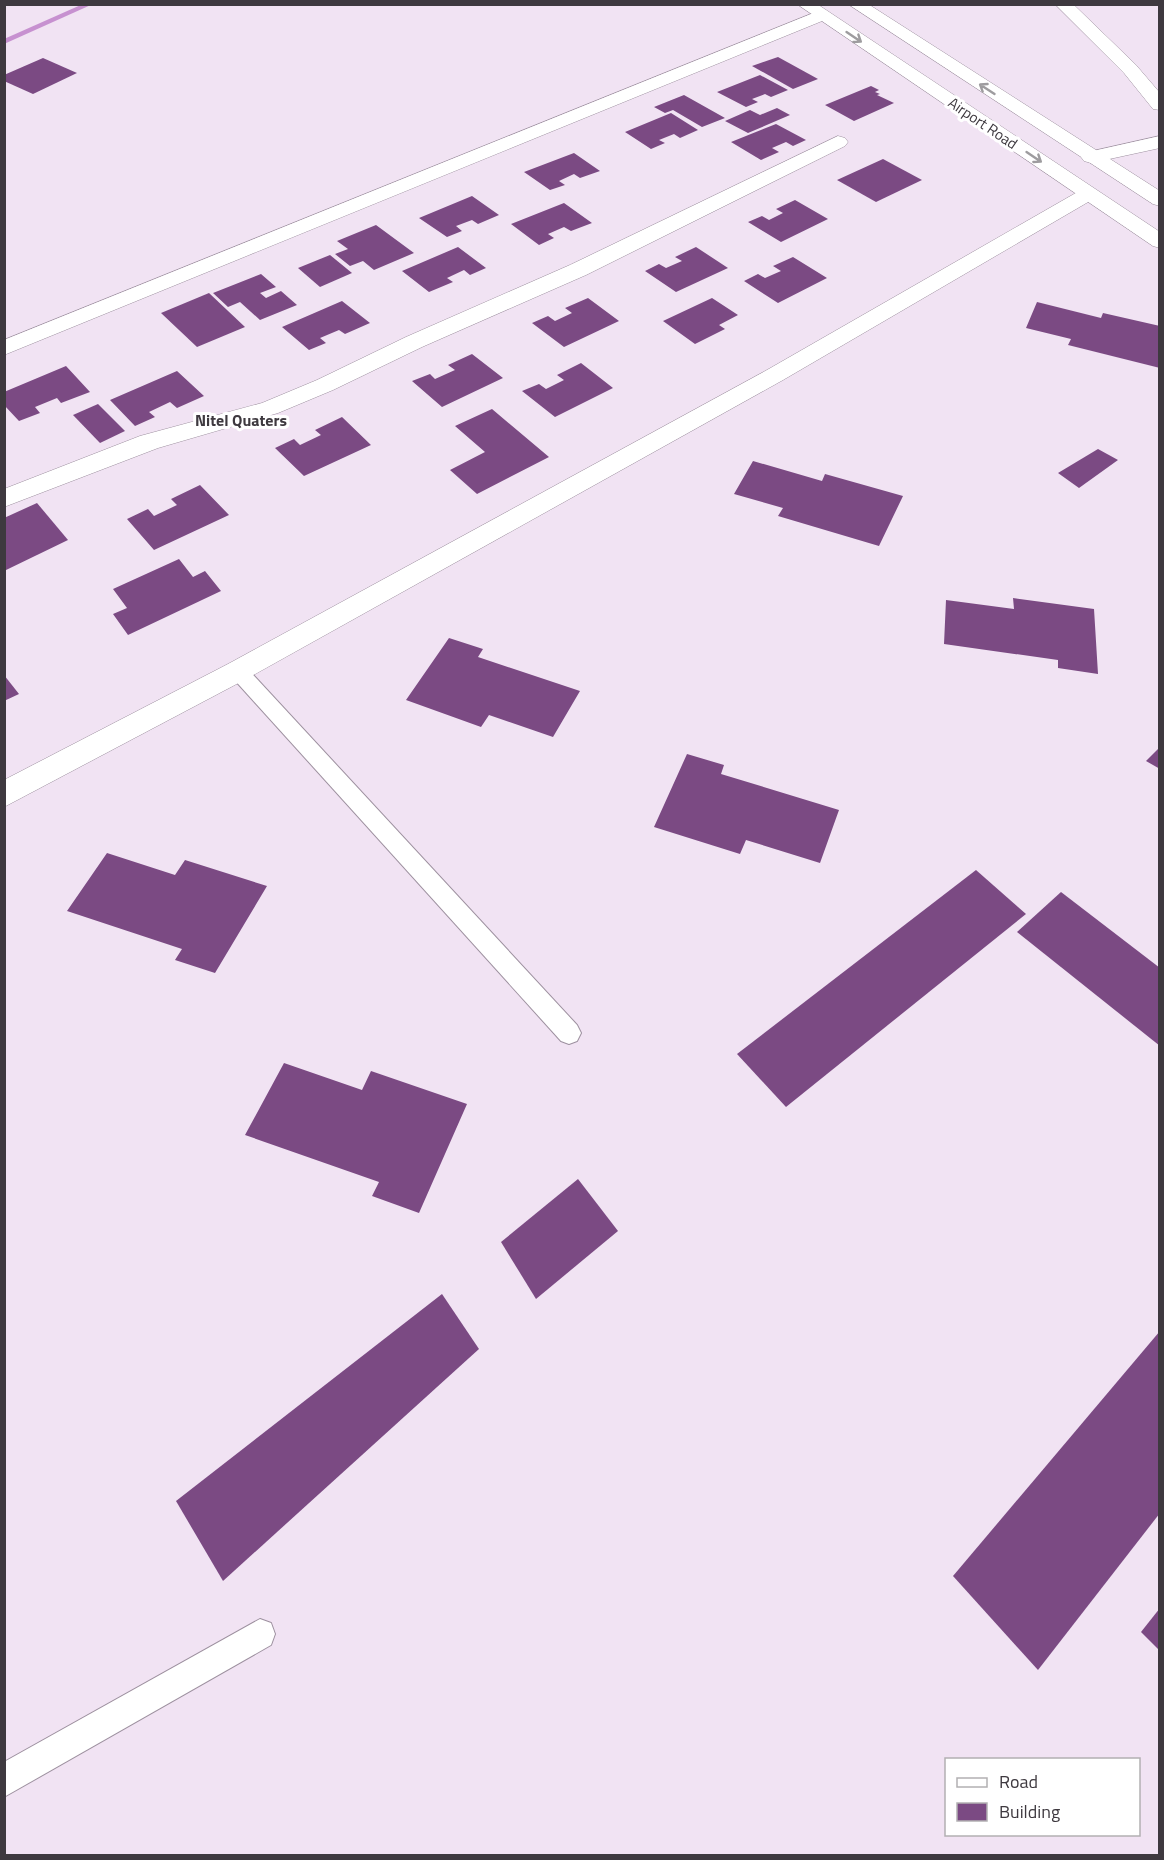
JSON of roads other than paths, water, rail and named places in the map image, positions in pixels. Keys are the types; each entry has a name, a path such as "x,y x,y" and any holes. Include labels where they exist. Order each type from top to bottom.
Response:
{"street":[{"name":"Airport Road","path":"856,4 1160,200"},
{"path":"1064,4 1130,69 1160,105"},
{"name":"Airport Road","path":"813,10 1160,242"},
{"path":"4,348 813,10"},
{"path":"4,499 149,442 270,408 325,385 414,342 578,270 838,142"},
{"path":"1091,157 1160,142"},
{"path":"4,795 238,671 775,375 1088,194"}],"lane":[{"path":"238,671 569,1033"},
{"path":"4,1781 260,1634"}],"waterway":[{"path":"4,42 90,4"}],"district":[{"name":"Nitel Quaters","path":"241,420"}]}
